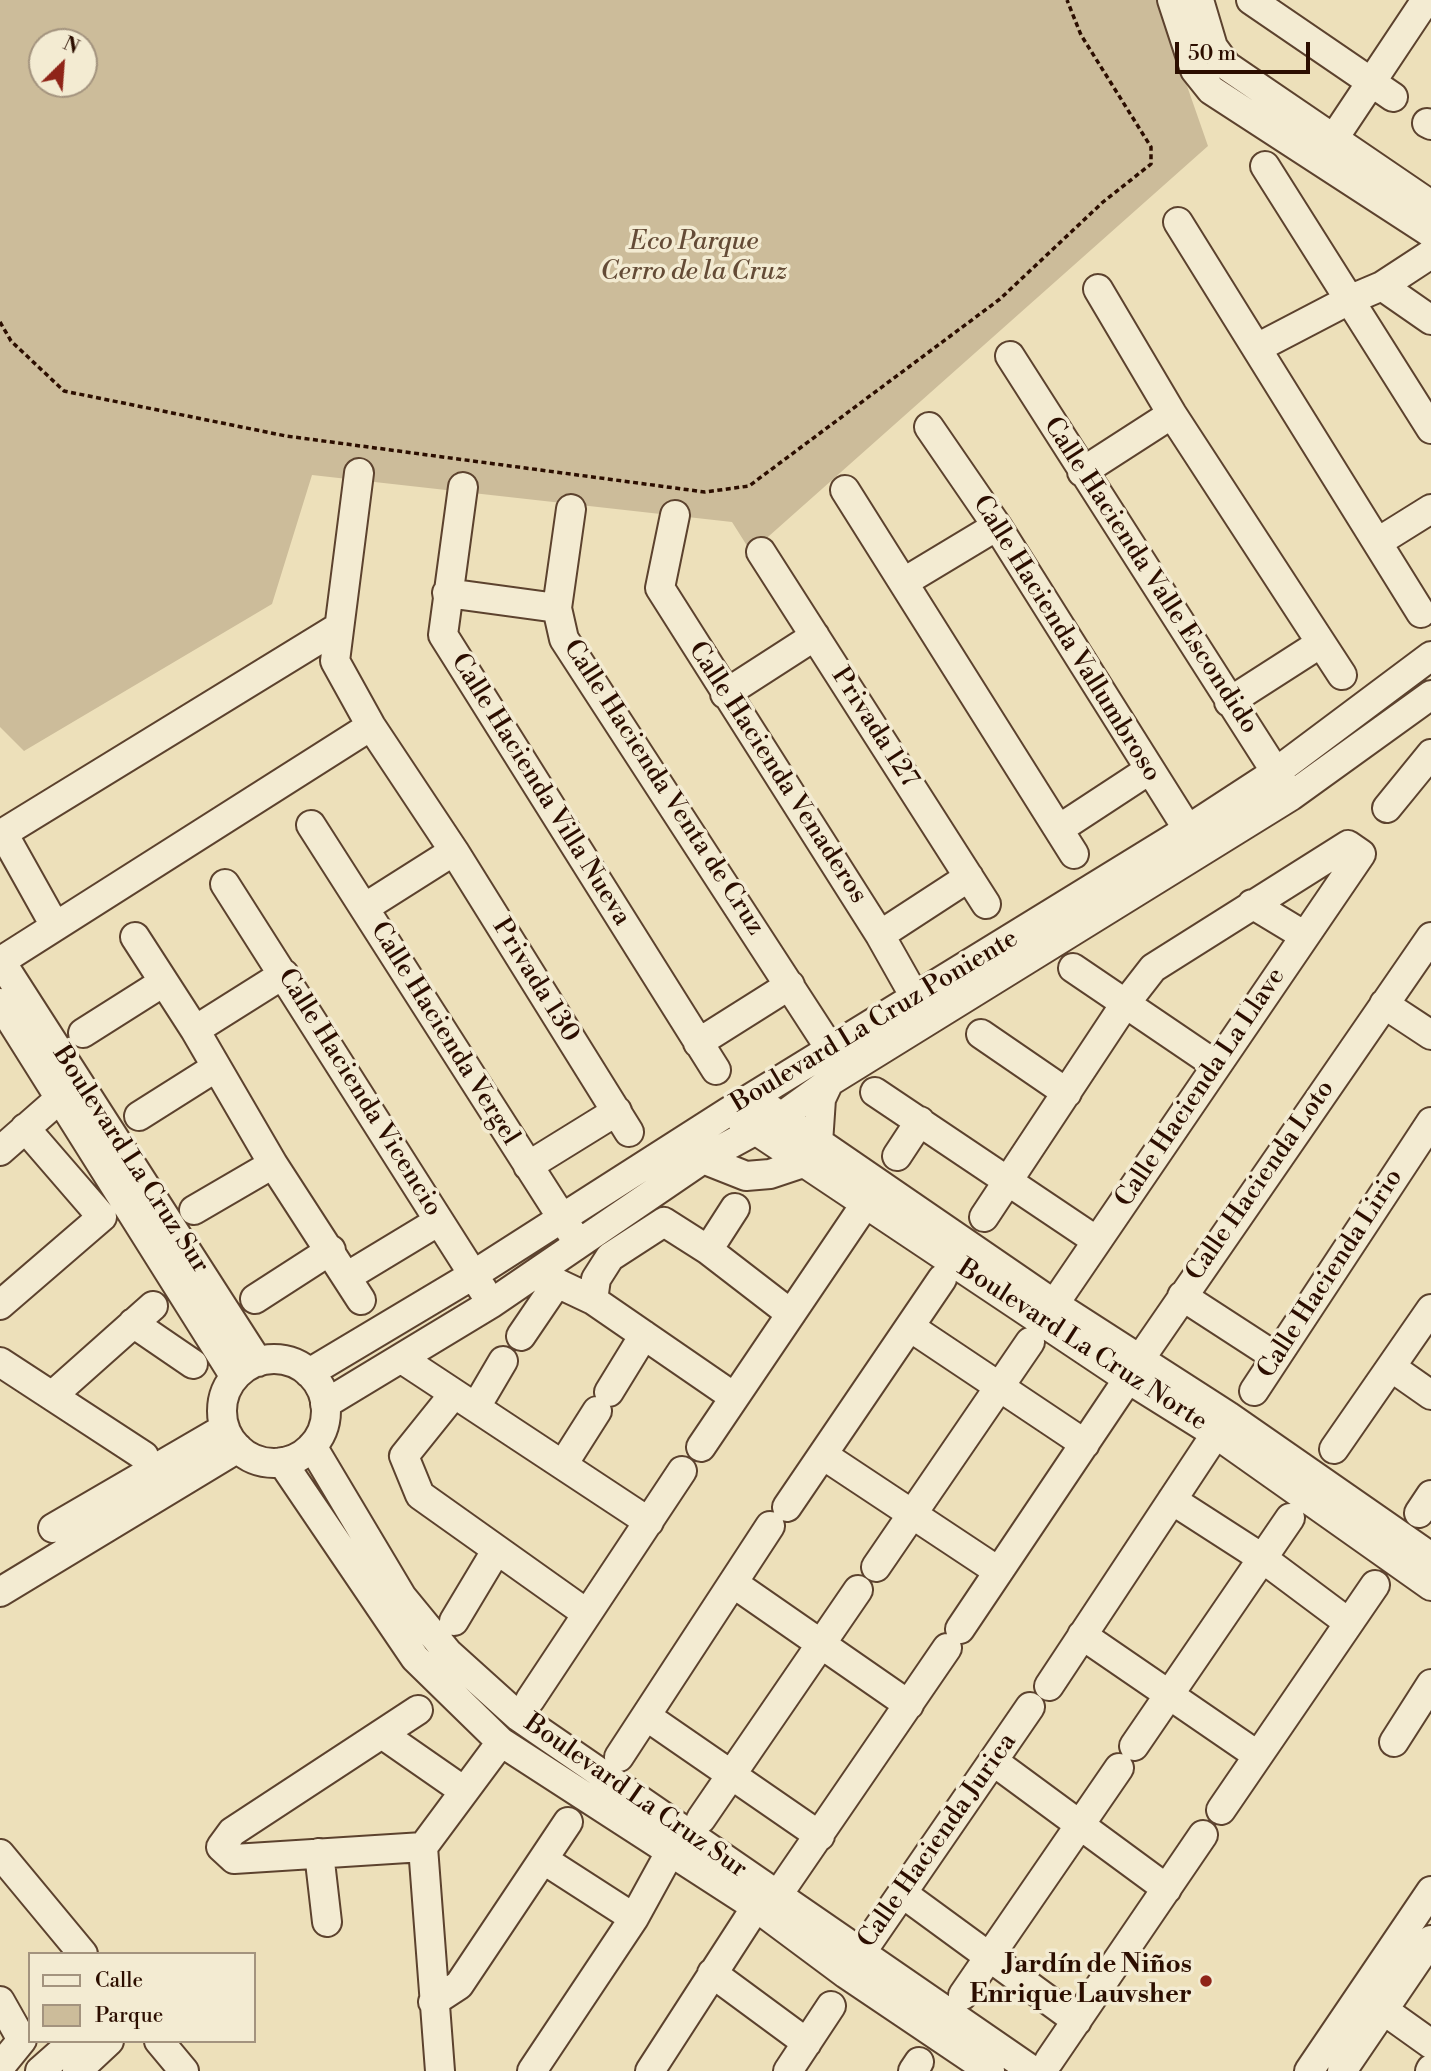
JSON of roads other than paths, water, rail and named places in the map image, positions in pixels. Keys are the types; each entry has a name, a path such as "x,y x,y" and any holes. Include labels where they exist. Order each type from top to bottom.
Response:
{"street":[{"path":"1172,0 1183,41 1195,70 1211,90 1431,205"},
{"path":"1199,0 1213,47 1227,66 1431,233"},
{"path":"1251,0 1382,89"},
{"path":"1326,149 1382,89 1426,0"},
{"path":"1265,166 1431,429"},
{"path":"1178,222 1422,613"},
{"path":"1257,348 1349,300 1382,286 1431,254"},
{"path":"1382,286 1431,320"},
{"path":"1098,289 1172,414 1342,675"},
{"name":"Calle Hacienda Valle Escondido","path":"1010,356 1291,796"},
{"path":"1082,472 1172,414"},
{"name":"Calle Hacienda Vallumbroso","path":"929,427 997,526 1194,841"},
{"path":"359,473 335,661 371,726 454,851 364,908"},
{"name":"Calle Hacienda Villa Nueva","path":"463,487 443,635 716,1070"},
{"path":"845,490 1074,854"},
{"name":"Calle Hacienda Venta de Cruz","path":"571,509 557,608 564,639 831,1050"},
{"path":"1378,542 1431,509"},
{"name":"Calle Hacienda Venaderos","path":"676,515 660,589 880,935 930,1023"},
{"path":"904,582 997,526"},
{"name":"Privada 127","path":"761,552 986,904"},
{"path":"447,593 557,608"},
{"path":"55,926 1,834 339,626"},
{"path":"725,694 816,636"},
{"path":"1230,702 1321,643"},
{"name":"Boulevard La Cruz Poniente","path":"325,1404 492,1303 703,1159 757,1131 829,1082 930,1023 1194,841 1276,772 1431,656"},
{"name":"Boulevard La Cruz Poniente","path":"309,1373 473,1275 740,1105 916,999 1194,841 1291,796 1427,703"},
{"path":"0,960 371,726"},
{"path":"1387,808 1431,754"},
{"path":"1059,829 1149,770"},
{"name":"Calle Hacienda Vergel","path":"311,825 578,1243"},
{"name":"Calle Hacienda La Llave","path":"876,1567 1361,854 1348,845 1252,904"},
{"name":"Privada 130","path":"454,851 623,1122 528,1166"},
{"path":"880,935 969,877"},
{"name":"Calle Hacienda Vicencio","path":"225,884 492,1303"},
{"path":"984,1217 1125,1004 1153,968 1252,904 1305,936"},
{"path":"135,937 162,984 195,1030 273,1164 355,1288 439,1221"},
{"name":"Calle Hacienda Loto","path":"650,2071 712,1973 820,1836 1182,1296 1431,937"},
{"name":"Boulevard La Cruz Sur","path":"0,960 70,1090 247,1369"},
{"path":"1073,968 1216,1065"},
{"path":"195,1030 284,974"},
{"path":"83,1033 162,984"},
{"path":"698,1043 790,985"},
{"path":"1384,1004 1431,1035"},
{"name":"Boulevard La Cruz Sur","path":"2,1011 70,1090"},
{"path":"981,1034 1068,1093"},
{"path":"139,1116 215,1068"},
{"path":"703,1159 746,1176 770,1174 811,1153 821,1099 829,1082"},
{"path":"0,1151 70,1090"},
{"path":"874,1092 1097,1241"},
{"name":"Boulevard La Cruz Norte","path":"740,1105 782,1116 811,1153 866,1203 1042,1323 1134,1369 1431,1557"},
{"name":"Boulevard La Cruz Norte","path":"740,1105 757,1131 811,1153 1042,1323"},
{"path":"897,1156 920,1121"},
{"name":"Calle Hacienda Lirio","path":"1254,1391 1431,1122"},
{"path":"0,1305 102,1217 25,1128"},
{"path":"194,1210 273,1164"},
{"path":"701,1447 866,1203"},
{"path":"708,1251 734,1208"},
{"path":"593,1300 596,1279 610,1257 664,1222 708,1251 791,1314"},
{"path":"256,1299 331,1250"},
{"path":"619,1757 733,1583 942,1279"},
{"path":"521,1336 557,1283 593,1300 734,1397"},
{"path":"1182,1296 1276,1357"},
{"path":"1334,1450 1431,1308"},
{"path":"53,1395 143,1314 193,1364"},
{"path":"910,1327 1085,1444"},
{"path":"564,1463 644,1335"},
{"path":"402,1359 564,1463 649,1522"},
{"path":"503,1361 465,1401 404,1456 420,1495 586,1613"},
{"path":"0,1362 144,1456"},
{"path":"290,1362 309,1373 320,1388 325,1404 324,1426 312,1446 303,1454 282,1462 259,1460 232,1438 222,1404 247,1369 290,1362"},
{"path":"1391,1367 1431,1395"},
{"path":"1049,1686 1222,1425"},
{"name":"Boulevard La Cruz Norte","path":"1222,1425 1431,1586"},
{"path":"52,1528 232,1438"},
{"path":"0,1592 232,1438"},
{"name":"Boulevard La Cruz Sur","path":"312,1446 402,1597 448,1653 519,1717 685,1832 766,1902 853,1964 990,2071"},
{"path":"823,1455 998,1571"},
{"name":"Boulevard La Cruz Sur","path":"282,1462 415,1658 500,1742 685,1832"},
{"path":"530,1700 682,1471"},
{"path":"1172,1500 1262,1558 1349,1623"},
{"path":"963,1995 1290,1518"},
{"path":"454,1621 496,1551"},
{"path":"733,1583 908,1705"},
{"path":"1221,1810 1375,1586"},
{"path":"532,2071 635,1918 685,1832 730,1776 858,1590"},
{"path":"1082,1635 1257,1755"},
{"path":"1394,1742 1431,1684"},
{"name":"Calle Hacienda Jurica","path":"853,1964 1030,1707"},
{"path":"418,1710 232,1832 221,1847 234,1859 423,1847"},
{"path":"646,1716 820,1836"},
{"path":"382,1734 464,1791"},
{"path":"440,2071 423,1847 500,1742"},
{"path":"993,1761 1167,1889"},
{"path":"433,2002 459,1985 568,1822"},
{"path":"1041,2066 1077,2021 1203,1835"},
{"path":"319,1853 327,1922"},
{"path":"0,1854 81,1952"},
{"path":"544,1860 635,1918"},
{"path":"1342,2071 1372,2001 1431,1892"},
{"path":"902,1893 1077,2021"},
{"path":"1309,2071 1431,1940"},
{"name":"Boulevard La Cruz Sur","path":"853,1964 1041,2066"},
{"path":"712,1973 807,2043"},
{"path":"0,2001 23,2040 0,2067"},
{"path":"1372,2001 1431,2044"},
{"path":"789,2071 831,2006"},
{"path":"40,2071 72,2043"},
{"path":"77,2071 107,2043"},
{"path":"161,2043 184,2071"}],"place":[{"name":"Jardín de Niños Enrique Lauvsher","path":"1206,1981"}],"park label":[{"name":"Eco Parque Cerro de la Cruz","path":"694,258"}]}
